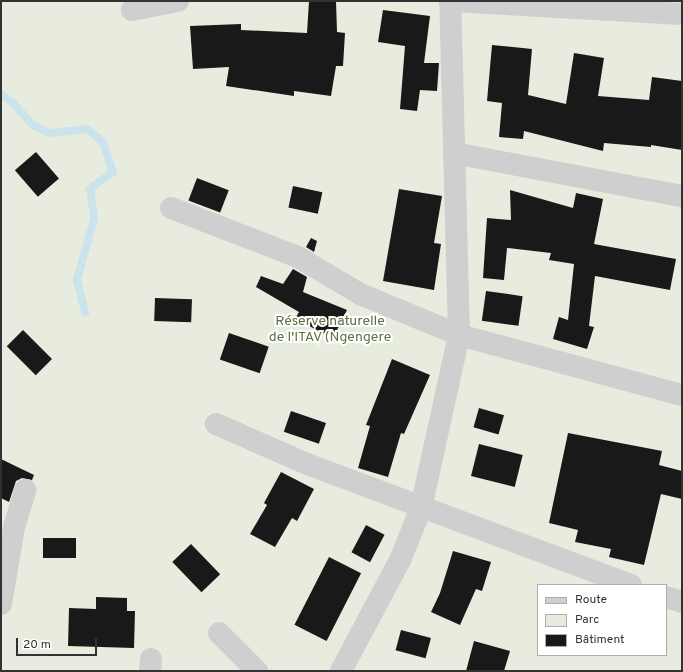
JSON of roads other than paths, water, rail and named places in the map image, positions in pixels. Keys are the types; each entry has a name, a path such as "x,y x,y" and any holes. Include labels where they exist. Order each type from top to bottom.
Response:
{"street":[{"path":"132,10 178,1"},
{"path":"341,671 401,558 421,508 459,335 450,1 682,14"},
{"path":"454,153 682,196"},
{"path":"171,208 298,257 360,294 459,335 682,395"},
{"path":"216,424 307,464 421,508 628,584"},
{"path":"1,604 14,527 25,490"},
{"path":"667,597 682,602"},
{"path":"219,633 257,671"}],"waterway":[{"path":"1,94 13,103 33,125 49,133 87,129 103,142 113,172 90,189 94,219 77,280 85,313"}],"park label":[{"name":"Réserve naturelle de l'ITAV (Ngengere","path":"330,330"}]}
